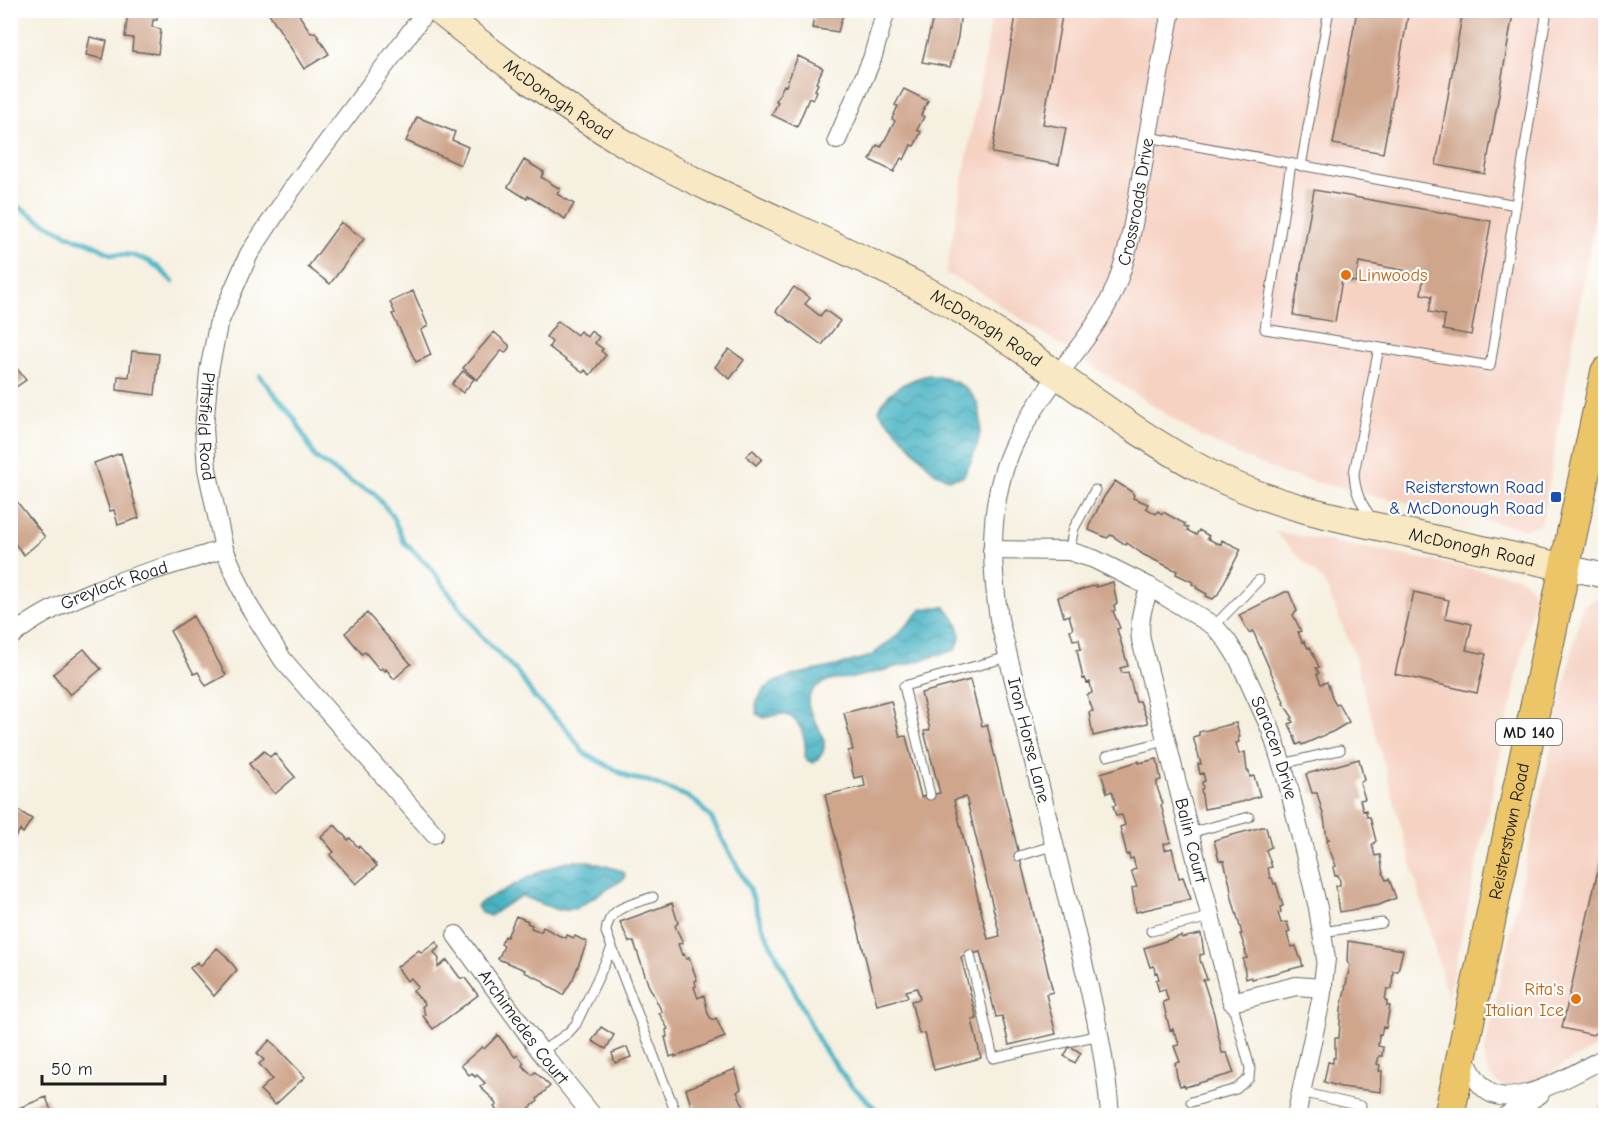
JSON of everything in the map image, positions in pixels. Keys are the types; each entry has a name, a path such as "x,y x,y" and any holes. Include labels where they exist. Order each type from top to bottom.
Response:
{"main road":[{"name":"McDonogh Road","path":"438,10 537,86 636,150 934,294 1059,375 1150,438 1229,483 1275,501 1378,527 1564,567"},
{"name":"Reisterstown Road","path":"1449,1116 1605,372"}],"street":[{"name":"Pittsfield Road","path":"428,10 267,225 249,254 218,325 209,371 204,428 207,469 224,549 249,606 283,660 434,834"},
{"path":"837,140 872,59 886,10"},
{"name":"Crossroads Drive","path":"1059,375 1098,323 1118,282 1131,237 1171,10"},
{"name":"Iron Horse Lane","path":"1059,375 1032,412 1015,441 1004,470 997,496 992,550 994,584 1008,657 1100,1035 1110,1116"},
{"name":"Greylock Road","path":"10,637 38,618 82,596 224,549"},
{"name":"Saracen Drive","path":"992,550 1069,552 1094,559 1150,587 1214,626 1239,660 1271,730 1282,765 1318,908 1326,959 1323,988 1296,1116"},
{"path":"1564,567 1605,576"},
{"name":"Balin Court","path":"1150,587 1141,612 1139,625 1141,640 1232,1002"},
{"name":"Archimedes Court","path":"456,935 541,1052 592,1116"},
{"path":"1232,1002 1296,986 1323,988"},
{"path":"1462,1052 1480,1084 1491,1094 1511,1096 1556,1084"},
{"path":"1506,1116 1556,1084 1605,1057"}],"lane":[{"path":"1329,10 1296,165 1265,329 1490,366 1546,10"},
{"path":"1148,137 1516,205"},
{"path":"1378,527 1360,501 1355,489 1354,473 1379,348"},
{"path":"1069,552 1074,528 1095,489"},
{"path":"1214,626 1259,580"},
{"path":"930,795 904,686 1008,657"},
{"path":"1107,756 1166,741"},
{"path":"1282,765 1340,750"},
{"path":"1189,833 1249,817"},
{"path":"1019,856 1054,845"},
{"path":"653,897 619,909 612,914 607,922 606,932 677,1116"},
{"path":"1151,931 1210,916"},
{"path":"1322,932 1382,923"},
{"path":"541,1052 568,1034 576,1024 612,948"},
{"path":"970,955 993,1058 1100,1035"},
{"path":"1191,1102 1236,1089 1249,1078 1250,1068 1232,1002"},
{"path":"1301,1092 1361,1106"}],"shaded area":[{"path":"993,11 1605,11 1605,158 1543,518 1539,525 1526,529 1323,484 1285,474 1240,456 1196,434 974,288 946,273"},
{"path":"1274,531 1522,578 1532,589 1534,598 1448,998 1353,651 1324,582"},
{"path":"1599,597 1605,597 1605,1042 1526,1086 1504,1087 1490,1075 1485,1065 1484,1053 1581,611 1585,604"}],"water":[{"path":"928,375 965,387 974,398 980,411 978,443 963,477 949,479 934,472 879,410 893,391"},
{"path":"945,607 959,627 960,638 955,650 857,677 830,680 814,689 809,698 809,707 822,734 824,744 822,753 814,763 808,761 805,756 803,733 794,719 783,714 764,718 757,714 756,704 763,690 775,682 871,656 896,636 922,609"},
{"path":"567,861 589,861 622,871 625,874 624,879 575,909 557,910 522,896 490,916 481,913 477,906 539,872"}],"building":[{"path":"128,10 157,10 157,20 153,20 152,27 161,29 158,54 132,51 133,38 125,37"},
{"path":"267,10 299,10 301,14 299,15 311,33 315,32 329,54 304,69"},
{"path":"815,10 844,10 838,32 812,28"},
{"path":"931,10 961,10 958,37 950,67 922,62 933,18 930,17"},
{"path":"1017,10 1063,10 1043,124 1066,128 1059,165 992,153"},
{"path":"1357,10 1409,10 1383,153 1333,144"},
{"path":"1463,10 1496,10 1513,14 1485,174 1436,165"},
{"path":"90,37 107,41 103,59 86,55"},
{"path":"798,56 823,68 816,83 818,84 815,90 817,91 813,100 809,98 797,127 772,115 778,102 776,101 784,85 786,86"},
{"path":"904,89 928,101 921,115 924,117 917,130 921,132 914,146 911,145 904,160 901,158 894,172 870,160 877,145 881,147 895,121 892,119 898,106 895,105"},
{"path":"417,117 455,132 452,140 468,147 461,165 406,141"},
{"path":"524,160 544,172 541,177 560,189 557,194 574,204 565,219 528,196 527,199 508,187"},
{"path":"1314,190 1491,221 1471,335 1443,330 1445,315 1429,312 1432,296 1421,294 1424,274 1359,262 1356,282 1342,279 1335,322 1293,315"},
{"path":"341,222 364,239 330,284 308,267"},
{"path":"794,287 810,298 805,304 820,316 825,310 840,321 822,345 776,311"},
{"path":"413,291 428,326 421,330 431,355 416,362 392,314 395,313 390,302"},
{"path":"558,321 577,335 580,331 587,337 591,331 599,337 595,343 603,349 601,351 606,355 590,375 585,370 583,373 549,347 552,342 546,337"},
{"path":"494,332 509,345 509,348 505,353 502,350 477,380 463,368"},
{"path":"729,349 744,360 730,379 715,367"},
{"path":"132,351 159,354 155,395 117,390 118,376 129,377"},
{"path":"10,360 26,380 10,391"},
{"path":"463,371 474,379 463,393 452,384"},
{"path":"753,450 762,459 756,465 746,456"},
{"path":"121,453 139,518 118,525 114,510 110,511 94,463"},
{"path":"1115,481 1132,492 1133,498 1148,504 1146,508 1156,514 1158,511 1162,514 1163,512 1185,524 1187,530 1196,535 1199,530 1216,543 1221,544 1222,540 1241,549 1217,596 1213,599 1206,596 1207,594 1192,584 1193,582 1176,574 1177,571 1144,555 1127,543 1126,545 1111,535 1107,538 1089,530 1104,497"},
{"path":"10,493 45,537 24,555 10,538"},
{"path":"1113,582 1117,604 1114,605 1115,610 1113,611 1120,628 1117,629 1128,666 1120,668 1122,673 1128,672 1136,702 1140,701 1148,723 1093,736 1089,712 1093,711 1087,695 1092,693 1090,682 1087,683 1085,678 1083,679 1077,650 1081,649 1079,639 1073,640 1069,615 1064,617 1058,597"},
{"path":"1289,592 1297,611 1293,615 1301,631 1298,632 1302,642 1304,641 1308,648 1310,647 1319,667 1316,668 1321,684 1327,682 1333,700 1336,705 1339,704 1349,722 1302,745 1301,743 1297,745 1289,724 1293,722 1291,719 1293,718 1283,703 1253,631 1249,633 1239,615"},
{"path":"1414,592 1449,600 1445,618 1472,624 1466,650 1486,654 1477,693 1395,674"},
{"path":"367,613 411,664 394,679 386,669 385,671 382,668 380,670 365,652 362,654 345,633"},
{"path":"193,616 226,675 206,686 198,672 194,674 170,631"},
{"path":"84,649 101,669 70,695 53,674"},
{"path":"970,680 982,726 987,725 1053,992 1046,994 1056,1034 1009,1045 1002,1016 996,1017 980,952 961,957 977,1019 972,1020 981,1058 934,1070 925,1033 919,1034 911,1001 920,999 917,988 906,991 908,997 877,1005 825,795 865,786 863,776 854,778 848,751 853,750 844,713 891,701 900,737 906,736 921,797 940,793 924,731 930,730 921,693","holes":["966,797 1000,936 988,939 954,800"]},
{"path":"1236,723 1240,737 1238,737 1239,742 1236,743 1239,754 1245,752 1247,771 1250,777 1254,776 1260,796 1204,809 1201,789 1203,788 1202,782 1205,781 1203,773 1200,774 1198,764 1201,764 1193,737 1199,735 1199,732"},
{"path":"264,751 270,757 274,753 295,777 275,794 249,764"},
{"path":"1157,759 1161,780 1157,781 1157,787 1171,842 1164,844 1165,850 1172,848 1179,878 1183,877 1191,899 1136,912 1132,888 1137,887 1131,871 1136,869 1133,858 1130,859 1129,854 1127,855 1120,827 1125,825 1122,815 1116,816 1112,791 1107,793 1101,773 1139,761 1139,763"},
{"path":"1359,759 1364,780 1360,783 1365,799 1360,800 1363,811 1366,810 1367,817 1370,817 1376,841 1372,845 1375,856 1380,855 1383,874 1386,880 1389,879 1396,898 1379,905 1340,912 1336,886 1340,885 1340,881 1338,875 1335,876 1333,867 1336,866 1328,846 1327,840 1329,839 1317,793 1312,793 1306,774"},
{"path":"10,805 32,819 23,833 20,830 10,845"},
{"path":"335,825 377,866 356,884 330,855 334,852 321,837"},
{"path":"1266,827 1271,847 1266,850 1272,867 1268,868 1270,878 1274,884 1276,883 1283,906 1280,907 1281,912 1278,913 1281,923 1287,922 1290,932 1287,933 1289,941 1292,947 1296,946 1303,966 1246,979 1243,959 1247,958 1246,951 1224,861 1219,860 1214,840"},
{"path":"1606,835 1606,1027 1593,1035 1562,1028"},
{"path":"672,903 678,923 675,926 683,943 678,944 682,955 684,954 686,959 689,958 697,980 694,987 698,998 704,995 708,1014 712,1020 716,1018 725,1037 675,1057 675,1055 670,1057 665,1037 667,1037 666,1030 668,1029 659,1013 662,1012 648,984 634,942 629,942 620,922"},
{"path":"516,916 528,921 527,923 532,925 531,928 541,932 543,927 560,936 566,938 567,935 574,938 575,936 587,942 573,979 563,995 542,980 524,972 525,970 498,959 504,946 501,944 505,936 507,937"},
{"path":"1201,934 1204,954 1200,955 1200,960 1207,979 1203,980 1214,1014 1222,1053 1227,1053 1234,1073 1185,1087 1180,1086 1177,1077 1175,1063 1180,1062 1174,1046 1179,1045 1173,1029 1170,1030 1163,1002 1168,1000 1165,989 1159,991 1156,980 1159,979 1157,972 1155,973 1154,966 1150,967 1144,948 1181,936 1182,938"},
{"path":"1348,941 1403,950 1398,971 1393,971 1392,989 1387,989 1385,1000 1387,1006 1390,1006 1386,1028 1383,1027 1381,1035 1379,1034 1378,1046 1383,1047 1382,1056 1379,1056 1377,1064 1380,1065 1379,1071 1382,1071 1381,1092 1341,1087 1324,1082 1328,1062 1333,1063 1333,1058 1335,1058 1335,1038 1339,1038 1341,1009 1350,965 1347,962"},
{"path":"436,942 440,947 434,952 439,959 438,967 447,960 460,978 465,978 478,995 433,1029 423,1016 425,1014 422,1007 425,1004 413,991 418,987 411,978 407,981 397,967 419,950 421,953"},
{"path":"217,948 237,970 214,996 190,968 197,962 200,966"},
{"path":"601,1027 614,1035 606,1049 592,1041"},
{"path":"498,1035 532,1075 535,1072 550,1086 537,1099 538,1101 517,1116 501,1116 494,1107 497,1105 494,1100 480,1087 485,1083 477,1075 475,1077 472,1073 469,1075 461,1065 482,1047 484,1049"},
{"path":"270,1040 305,1077 275,1105 260,1090 272,1079 259,1064 264,1060 257,1053"},
{"path":"1070,1046 1081,1053 1075,1063 1064,1056"},
{"path":"627,1047 631,1057 615,1063 612,1053"},
{"path":"735,1069 741,1089 737,1092 745,1109 740,1111 742,1116 698,1116 696,1106 691,1106 686,1089"},
{"path":"46,1097 53,1116 24,1116 22,1110 15,1113 17,1116 10,1116 10,1100 14,1110"},
{"path":"1606,1097 1606,1116 1582,1116 1592,1109 1594,1112 1601,1108 1600,1106 1605,1103 1603,1098"}],"waterway":[{"path":"10,206 21,208 76,239 88,242 111,254 131,255 146,260 158,267 173,282"},
{"path":"260,376 295,419 315,457 352,483 373,492 392,515 404,542 430,567 481,636 518,673 535,698 566,728 584,753 630,778 648,781 686,796 697,803 711,818 750,890 762,926 821,1045 848,1082 883,1116"}],"place":[{"name":"Linwoods","path":"1346,275"},
{"name":"Reisterstown Road & McDonough Road","path":"1556,497"},
{"name":"Rita's Italian Ice","path":"1576,999"}]}
